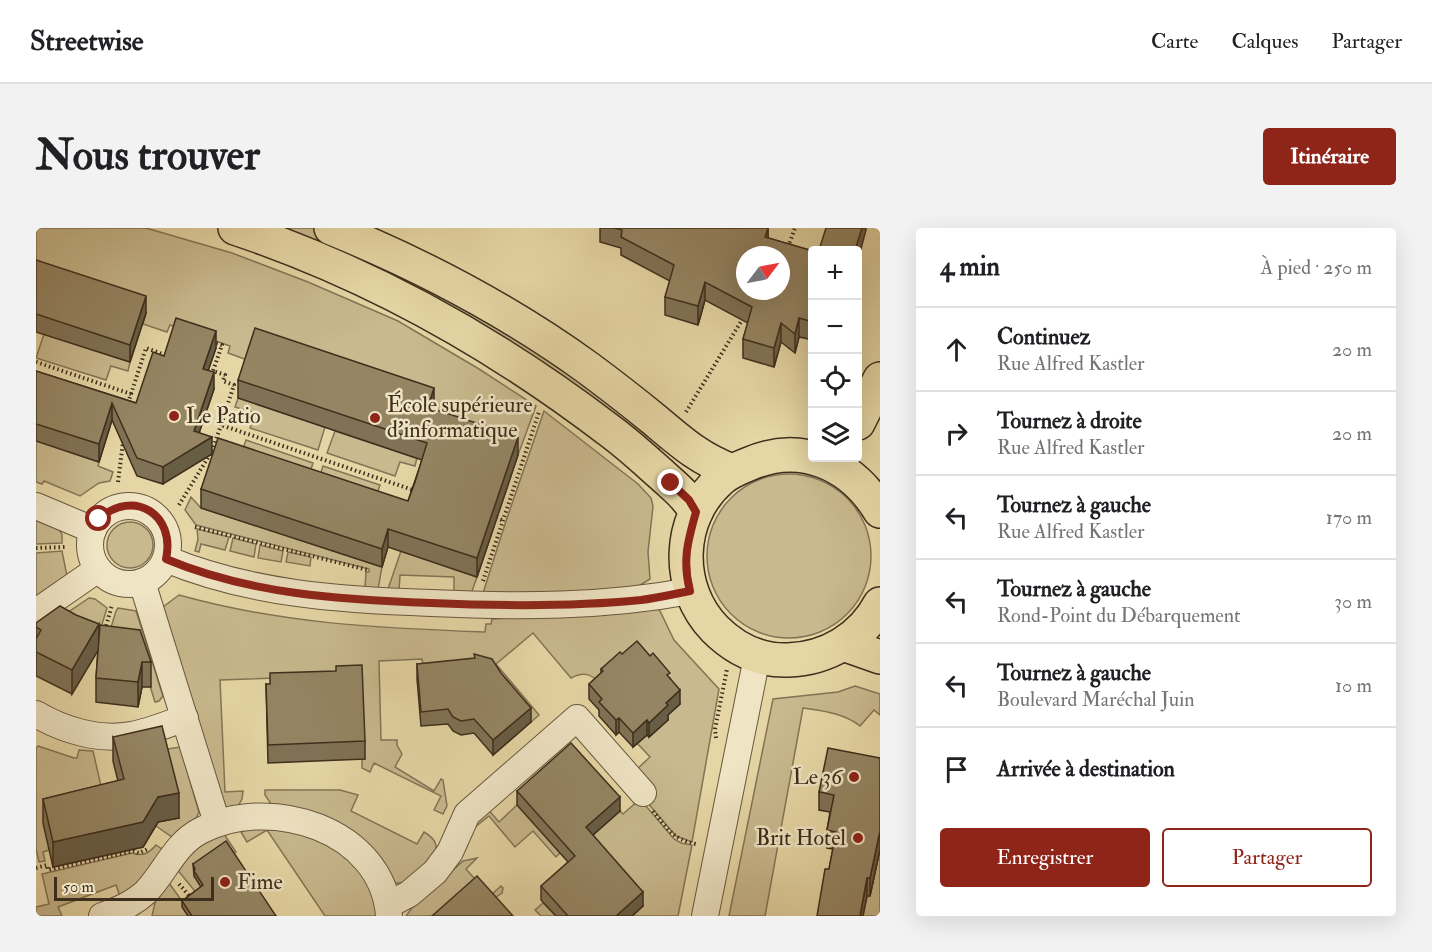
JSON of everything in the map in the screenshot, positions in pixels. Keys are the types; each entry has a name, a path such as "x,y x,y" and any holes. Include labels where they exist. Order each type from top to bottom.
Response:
{"main road":[{"path":"235,228 345,271 463,330 551,387 628,445 681,490 696,512"},
{"path":"332,228 372,244 449,282 509,316 670,418 693,453 711,464 732,471"},
{"path":"862,415 880,379"},
{"path":"808,457 780,455 762,458 732,471 711,489 696,512 686,545 686,567 690,591 709,622 723,637 757,657 788,660 810,658 827,653 843,644 866,625 880,604"},
{"path":"838,462 862,486 880,511"},
{"path":"843,644 880,657"}],"street":[{"path":"132,505 144,508 154,514 168,534 169,547 166,559 161,569 142,582 130,584 118,582 107,577 98,569 90,550 93,530 99,519 108,511 119,506 132,505"},
{"path":"36,506 93,530"},
{"path":"166,559 222,579 302,593 386,601 478,605 612,602 643,600 690,591"},
{"path":"36,612 98,569"},
{"path":"142,582 217,823"},
{"path":"705,916 757,657"},
{"path":"36,714 62,727 98,736 113,737 132,735 185,718"},
{"path":"102,916 134,901 146,892 187,841 198,832 217,823 253,815 302,822 339,836 356,849 370,866 381,884 389,910 435,872 450,852 467,814 577,718 643,793"}],"path":[{"path":"788,246 795,228"},
{"path":"670,418 688,410 742,320"},
{"path":"179,505 212,451 234,385 223,381 225,375 213,371 222,345 203,339"},
{"path":"124,414 146,348 165,355 168,346"},
{"path":"36,362 131,394"},
{"path":"478,605 478,595 502,520 542,406"},
{"path":"221,425 424,493"},
{"path":"118,482 123,447 122,436"},
{"path":"491,516 502,520"},
{"path":"195,527 368,570"},
{"path":"36,548 66,547"},
{"path":"103,636 112,605"},
{"path":"716,738 715,729 727,668"},
{"path":"643,793 645,802 675,837 696,844"},
{"path":"36,868 47,866 48,870 134,851 138,853 147,849 152,843"}],"shaded area":[{"path":"36,228 146,228 232,253 308,282 398,321 536,406 518,455 425,436 434,406 250,361 228,353 230,346 170,325 167,332 143,324 146,313 36,277"},
{"path":"264,228 313,228 438,286 666,440 655,454"},
{"path":"44,334 130,362 128,371 111,366 106,380 36,358"},
{"path":"238,398 325,427 318,450 250,428 255,413 235,407"},
{"path":"544,411 638,484 651,498 653,506 648,552 650,579 637,587 559,593 483,593"},
{"path":"335,431 417,458 415,466 400,462 395,476 327,453"},
{"path":"246,440 313,463 306,485 238,463"},
{"path":"36,441 99,462 98,466 113,472 110,481 99,483 80,496 44,481 42,484 36,482"},
{"path":"323,466 380,485 373,507 316,488"},
{"path":"789,474 805,475 821,480 835,487 847,498 858,510 865,524 870,540 870,572 865,588 858,602 847,614 835,625 821,632 805,637 789,638 773,637 757,632 743,625 731,614 720,602 713,588 708,572 707,556 708,540 713,524 720,510 731,498 743,487 757,480 773,475"},
{"path":"191,497 201,508 382,567 378,589 365,588 366,572 369,572 369,569 196,525 185,510"},
{"path":"36,519 58,529 62,534 62,543 36,544"},
{"path":"130,522 146,529 153,545 146,561 130,568 114,561 107,545 114,529"},
{"path":"197,529 229,537 225,550 201,544 199,552 195,551 198,539"},
{"path":"233,538 256,544 254,557 230,551"},
{"path":"260,545 283,551 281,562 258,558"},
{"path":"62,551 67,576 36,600 36,553"},
{"path":"401,551 477,577 471,594 454,593 454,577 400,575 399,591 388,589"},
{"path":"288,552 311,557 310,566 286,562"},
{"path":"179,595 256,612 331,623 485,632 486,624 491,624 492,619 657,609 674,640 719,689 692,842 676,836 646,801 656,793 636,770 650,757 637,743 647,735 649,737 668,720 601,684 591,676 584,674 571,678 533,633 496,664 539,715 531,722 493,678 423,664 422,659 379,661 381,740 397,740 402,754 395,767 434,791 441,779 443,780 447,806 443,814 434,810 441,796 374,763 370,772 362,768 362,759 365,759 340,676 220,680 225,792 243,791 237,808 228,809 224,806 159,610"},
{"path":"89,598 95,599 107,608 95,647 36,634"},
{"path":"118,608 136,611 163,696 159,701 155,702 140,654 104,650"},
{"path":"855,686 880,694 880,715 874,710 860,726 840,715 803,708 765,916 729,916 773,699 838,692"},
{"path":"38,746 74,758 77,758 79,750 93,751 101,786 49,850 43,852 45,861 39,862 36,849 36,748"},
{"path":"180,747 199,812 195,820 172,837 156,826 162,750"},
{"path":"265,790 340,790 358,795 351,811 417,844 424,832 435,843 435,859 406,883 395,883 271,804 265,795"},
{"path":"640,799 674,839 692,845 678,916 632,916 643,906 586,841 620,811 623,814"},
{"path":"517,805 560,853 556,857 533,831 515,847 489,816 475,827 474,819 486,807 499,822"},
{"path":"251,828 306,832 349,855 372,887 379,916 325,916 267,830 247,842 241,832"},
{"path":"222,831 236,852 198,895 176,868 188,853"},
{"path":"156,845 165,851 139,887 121,899 116,885 58,907 62,916 36,916 36,907 49,904 42,874 132,853 143,854"},
{"path":"880,849 880,916 863,916 867,896 870,896"},
{"path":"477,858 466,869 490,896 501,886 502,893 480,906 457,913 406,916 463,861"},
{"path":"166,879 185,905 188,916 152,916 158,889"},
{"path":"543,903 556,916 541,916 535,910"}],"building":[{"path":"614,228 768,228 765,237 808,250 808,321 799,318 795,334 781,323 774,348 743,339 752,307 739,300 790,300 790,246 736,246 736,298 705,282 698,306 665,297 674,265 621,237 622,230"},
{"path":"826,228 862,228 856,246 820,246"},
{"path":"36,260 146,296 130,345 36,314"},
{"path":"176,318 216,331 203,369 214,372 194,431 212,437 163,467 137,458 112,403 99,444 36,424 36,371 136,403 153,352 164,356"},
{"path":"255,328 434,388 428,407 518,437 477,558 388,529 382,549 201,489 218,438 408,501 415,482 427,443 238,380"},
{"path":"60,606 99,624 72,670 36,652 36,639 41,630 36,627 36,623"},
{"path":"100,625 140,630 151,662 142,662 138,682 96,678"},
{"path":"637,641 650,656 653,653 670,673 667,675 680,690 649,723 647,720 633,733 619,718 616,720 599,702 602,699 589,684 603,671 601,669"},
{"path":"474,654 492,659 531,708 493,740 474,719 461,721 453,717 448,709 421,712 417,664 475,658"},
{"path":"362,665 365,741 268,745 266,684 270,684 270,673 336,671 336,666"},
{"path":"162,726 179,793 158,797 143,822 53,842 43,799 124,779 113,737"},
{"path":"571,743 620,797 586,827 643,892 616,916 568,916 541,886 575,856 517,791"},
{"name":"Brit Hotel","path":"828,748 880,758 880,831 870,878 867,878 860,916 817,916 825,869 829,869 836,832 827,830 834,795 819,792"},
{"name":"Fime","path":"226,841 276,916 192,916 182,901 203,885 194,871 193,864"},
{"path":"477,876 513,916 432,916"}],"place":[{"name":"Le Patio","path":"174,416"},
{"name":"École supérieure d'informatique","path":"375,418"},
{"name":"Le 36","path":"854,777"},
{"name":"Brit Hotel","path":"858,838"},
{"name":"Fime","path":"225,882"}],"route":[{"path":"99,519 108,511 119,506 132,505 144,508 154,514 168,534 169,547 166,559 222,579 255,586 386,601 478,605 559,605 612,602 643,600 690,591 687,579 686,545 696,512 681,490 671,483"}]}
